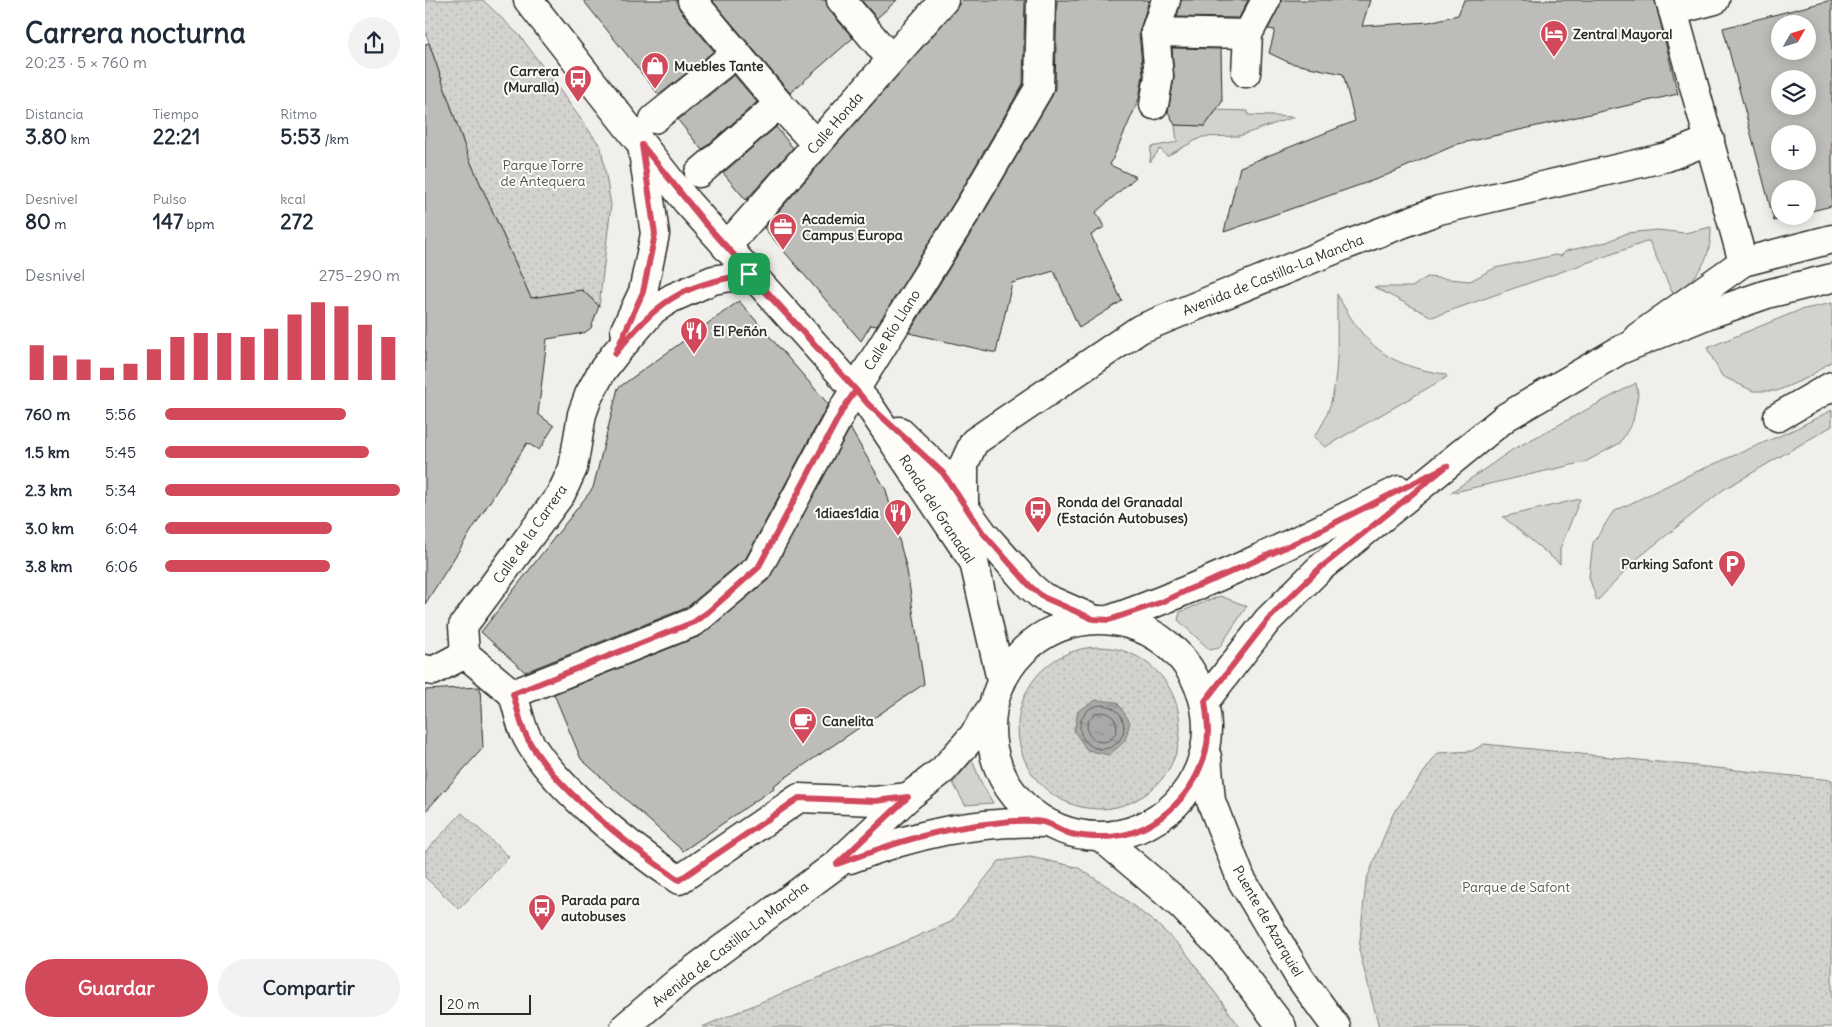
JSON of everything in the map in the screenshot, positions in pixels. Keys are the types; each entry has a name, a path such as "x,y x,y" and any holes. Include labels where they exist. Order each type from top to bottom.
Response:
{"street":[{"name":"Calle de la Carrera","path":"529,0 642,145 726,247"},
{"path":"691,0 779,104 816,144"},
{"path":"841,0 891,59"},
{"name":"Calle Honda","path":"726,247 944,0"},
{"name":"Calle Río Llano","path":"513,694 694,622 758,568 843,409 862,397 1039,88 1041,0"},
{"path":"1154,105 1159,76 1155,32 1166,0"},
{"path":"1247,73 1248,34 1266,0"},
{"path":"1715,0 1672,6 1743,262"},
{"path":"1155,32 1248,34"},
{"path":"653,119 736,52"},
{"path":"699,173 779,104"},
{"name":"Avenida de Castilla-La Mancha","path":"965,508 964,464 974,442 1140,329 1346,244 1439,210 1667,158 1710,140"},
{"name":"Calle de la Carrera","path":"615,354 643,292 655,234 642,145"},
{"path":"1667,158 1719,177"},
{"path":"1205,701 1267,621 1319,569 1506,417 1620,350 1743,262 1832,239"},
{"name":"Ronda del Granadal","path":"726,247 862,397 943,473 983,533 1030,586 1043,597 1101,620 1141,628 1170,645 1192,671 1205,701 1208,725 1206,749 1194,784 1170,812 1138,830 1102,838 1072,834 1044,822 1018,801 999,773 991,740 992,707"},
{"name":"Calle de la Carrera","path":"465,654 463,626 537,528 565,485 573,468 582,414 589,395 602,371 653,310 671,298 713,280 749,274"},
{"path":"1620,350 1709,314 1767,294 1832,278"},
{"path":"1778,417 1832,386"},
{"name":"Ronda del Granadal","path":"862,397 975,562 1001,680"},
{"path":"1101,620 1162,602 1213,580 1299,541 1447,466"},
{"name":"Ronda del Granadal","path":"837,864 908,797 943,770 973,736 992,707 1001,680 1017,656 1039,637 1064,625 1101,620"},
{"path":"425,669 433,671 465,654 513,694 524,730 548,770 585,805 655,864 679,880 799,798 875,801 908,797"},
{"name":"Puente de Azarquiel","path":"1206,749 1211,801 1241,879 1300,978 1336,1027"},
{"path":"837,864 886,845 951,828 994,823 1044,822"},
{"path":"1102,838 1182,906 1223,949 1282,1027"},
{"name":"Avenida de Castilla-La Mancha","path":"625,1027 680,980 837,864"}],"green space":[{"name":"Parque Torre de Antequera","path":"425,0 483,0 521,37 601,147 611,205 599,306 582,290 531,298 468,156 425,31"},
{"path":"1217,110 1248,111 1248,115 1294,117 1239,136 1202,137 1167,156 1160,149 1150,162 1151,147 1177,142 1175,125 1205,126"},
{"path":"1711,227 1709,249 1703,265 1677,294 1672,292 1649,241 1432,317 1374,287 1412,287 1427,277 1470,281 1495,268 1555,255 1561,256 1566,251 1607,242 1627,233 1657,230 1685,233"},
{"path":"1337,294 1357,327 1379,350 1392,359 1407,365 1445,374 1447,377 1325,447 1314,437 1324,422 1334,387 1337,349"},
{"path":"1832,303 1832,361 1807,378 1777,391 1753,391 1722,376 1707,348 1800,310"},
{"path":"1636,383 1638,394 1633,421 1620,443 1585,462 1450,493 1512,450"},
{"path":"1832,410 1832,426 1723,490 1638,558 1597,601 1589,577 1593,543 1613,512 1691,474 1793,430"},
{"path":"1580,499 1560,549 1560,564 1503,517"},
{"path":"1220,596 1247,606 1219,648 1210,650 1178,620 1180,612"},
{"path":"1099,647 1130,653 1156,671 1174,697 1180,728 1174,759 1156,785 1130,803 1099,809 1068,803 1042,785 1024,759 1018,728 1024,697 1042,671 1068,653"},
{"name":"Parque de Safont","path":"1484,744 1832,780 1832,1027 1379,1027 1359,950 1366,881 1393,814 1438,753 1472,751"},
{"path":"972,760 981,782 993,803 965,805 953,783"},
{"path":"462,813 509,857 459,909 425,877 425,852"},
{"path":"1030,857 1077,867 1113,890 1159,926 1184,950 1240,1027 702,1027 951,922 999,861"}],"water":[{"path":"1096,700 1117,702 1130,722 1125,741 1109,755 1087,750 1074,731 1078,711"}],"building":[{"path":"583,0 677,0 680,10 714,51 659,95"},
{"path":"712,0 826,0 829,10 853,38 790,93"},
{"path":"861,0 897,0 877,18"},
{"path":"963,0 1025,0 1023,84 958,196 877,326 871,325 861,341 764,228"},
{"path":"1057,0 1149,0 1139,33 1143,75 1139,99 1110,165 1136,177 1096,212 1104,227 1091,235 1122,301 1079,328 1054,271 1012,283 996,353 909,333 984,212 1052,96 1055,88"},
{"path":"1181,0 1248,0 1239,18 1177,17"},
{"path":"1282,0 1370,0 1362,26 1429,22 1458,15 1464,0 1655,0 1678,94 1458,144 1380,178 1224,232 1240,167 1355,121 1343,74 1290,63 1269,53 1275,30 1268,29"},
{"path":"1832,0 1832,206 1816,210 1816,180 1771,180 1771,210 1723,28 1771,16 1771,60 1816,60 1816,15 1774,15"},
{"path":"429,43 468,156 531,298 582,290 599,306 591,328 584,333 547,339 538,414 554,426 539,450 527,443 425,604 425,44"},
{"path":"1172,48 1221,49 1222,102 1205,126 1175,125 1168,112 1174,78"},
{"path":"734,75 757,102 702,150 678,120"},
{"path":"776,127 793,148 746,200 723,173"},
{"path":"739,301 828,404 746,558 686,608 525,672 481,632 593,488 618,388"},
{"path":"850,428 886,490 907,570 924,684 773,786 774,788 683,851 581,759 554,694 700,636 768,580"},
{"path":"480,687 483,748 425,812 425,690"}],"place":[{"name":"Zentral Mayoral","path":"1554,58"},
{"name":"Muebles Tante","path":"655,90"},
{"name":"Carrera (Muralla)","path":"578,103"},
{"name":"Academia Campus Europa","path":"783,251"},
{"name":"El Peñón","path":"694,355"},
{"name":"Ronda del Granadal (Estación Autobuses)","path":"1038,534"},
{"name":"1diaes1dia","path":"898,537"},
{"name":"Parking Safont","path":"1732,588"},
{"name":"Canelita","path":"803,745"},
{"name":"Parada para autobuses","path":"542,932"}],"route":[{"path":"749,274 713,280 671,298 653,310 615,354 643,292 655,234 642,145 678,191 749,274 856,390 843,409 758,568 694,622 513,694 524,730 533,748 548,770 609,826 655,864 679,880 799,798 875,801 908,797 837,864 886,845 951,828 994,823 1044,822 1072,834 1102,838 1138,830 1170,812 1194,784 1206,749 1208,725 1205,701 1267,621 1319,569 1447,466 1299,541 1213,580 1162,602 1109,620 1093,619 1079,615 1043,597 1030,586 983,533 957,498 943,473 868,404 856,390 785,312 749,274"}]}
